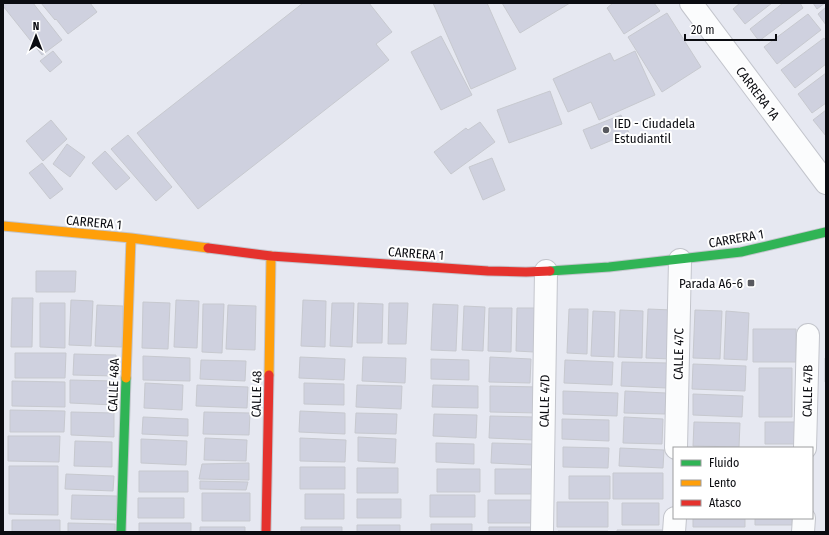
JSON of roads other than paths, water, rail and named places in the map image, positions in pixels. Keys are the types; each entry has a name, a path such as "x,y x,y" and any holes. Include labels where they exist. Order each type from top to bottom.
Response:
{"street":[{"name":"CARRERA 1A","path":"691,3 826,183"},
{"name":"CARRERA 1","path":"3,226 131,238 271,256 488,271 526,272 609,267 741,252 826,232"},
{"name":"CALLE 48A","path":"121,532 131,238"},
{"name":"CALLE 48","path":"266,532 271,256"},
{"name":"CALLE 47C","path":"676,447 680,260"},
{"name":"CALLE 47D","path":"542,532 546,271"},
{"name":"CALLE 47B","path":"805,447 808,335"},
{"path":"674,519 674,532"},
{"path":"803,532 804,519"}],"place":[{"name":"IED - Ciudadela Estudiantil","path":"606,130"},
{"name":"Parada A6-6","path":"751,283"}]}
